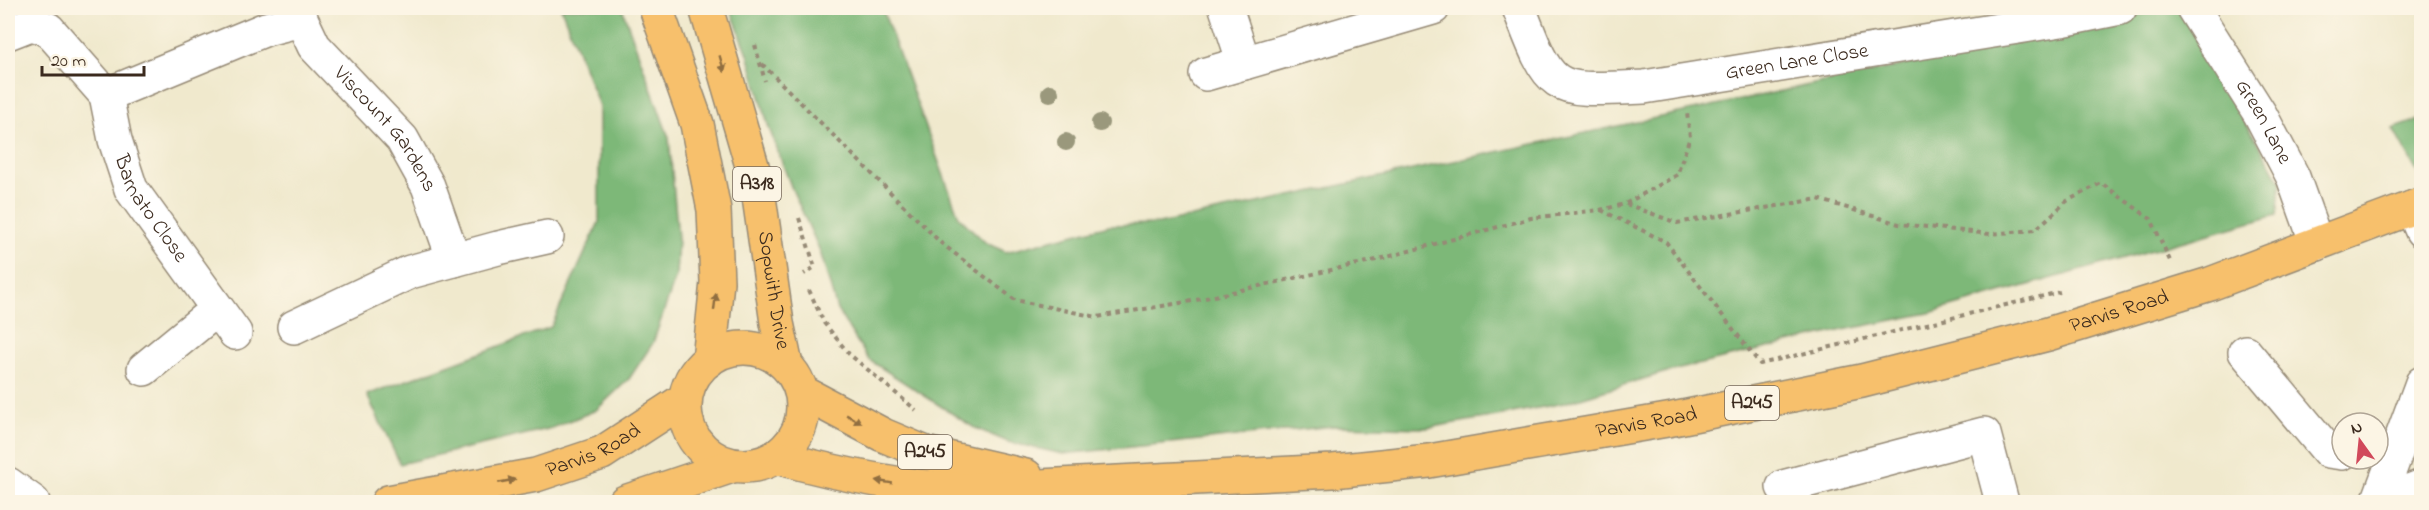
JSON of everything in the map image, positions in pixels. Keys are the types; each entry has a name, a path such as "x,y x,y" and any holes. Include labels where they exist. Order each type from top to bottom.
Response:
{"main road":[{"name":"A318","path":"656,8 697,124 714,210 717,282 709,360"},
{"name":"Sopwith Drive","path":"706,8 757,183 777,323 794,378"},
{"name":"Parvis Road","path":"776,457 853,477 925,489 996,490 1059,484 1333,471 1429,461 1507,449 1862,381 2048,333 2189,291 2318,244 2418,214"},
{"name":"A245","path":"685,399 690,384 709,360 724,352 740,348 757,349 772,355 794,378"},
{"path":"685,399 686,417 691,434 701,449 716,460 732,466 747,467 776,457 790,445 800,429 804,410 794,378"},
{"name":"Parvis Road","path":"794,378 883,435 926,453 1059,484"},
{"name":"Parvis Road","path":"388,502 536,475 602,453 685,399"},
{"path":"625,502 732,466"}],"street":[{"path":"1227,8 1244,63"},
{"path":"1206,74 1433,8"},
{"name":"Green Lane Close","path":"1519,8 1540,62 1555,81 1581,90 1644,87 2061,20 2120,8"},
{"name":"Green Lane","path":"2193,8 2259,114 2294,177 2318,244"},
{"path":"106,95 298,14"},
{"name":"Viscount Gardens","path":"298,14 314,46 402,139 428,186 454,260"},
{"name":"Barnato Close","path":"8,33 30,24 48,29 106,95 115,140 132,189 225,321 144,369"},
{"path":"294,327 410,272 547,237"},
{"path":"2244,352 2330,451"},
{"path":"2390,451 2421,383"},
{"path":"1783,487 1984,434 2002,502"},
{"path":"2379,502 2384,471"},
{"path":"8,484 33,502"},
{"path":"2379,502 2421,486"}],"path":[{"path":"762,64 941,243 1015,300 1097,317 1192,301 1342,268 1531,218 1600,210 1625,204 1677,175 1690,137 1682,81"},
{"path":"1625,204 1677,223 1818,199 1899,224 1989,234 2035,230 2067,201 2101,183 2151,219 2171,263 2189,291"},
{"path":"1600,210 1666,242 1760,364 1958,319 2070,289"},
{"path":"800,263 824,323 849,354 924,416"},
{"path":"2160,266 2171,263"}],"green space":[{"path":"561,8 622,8 669,138 678,238 676,276 653,343 629,379 596,410 552,428 400,464 367,395 551,327 599,222 599,106"},
{"path":"730,8 882,8 959,217 986,243 1006,252 1109,225 1159,224 2170,8 2178,8 2281,182 2277,215 1929,313 1843,330 1663,373 1564,403 1426,428 1334,426 1063,454 1008,442 973,427 869,360 837,310 820,251 792,189 769,128 748,54"},
{"path":"2422,119 2421,179 2393,129"}]}
